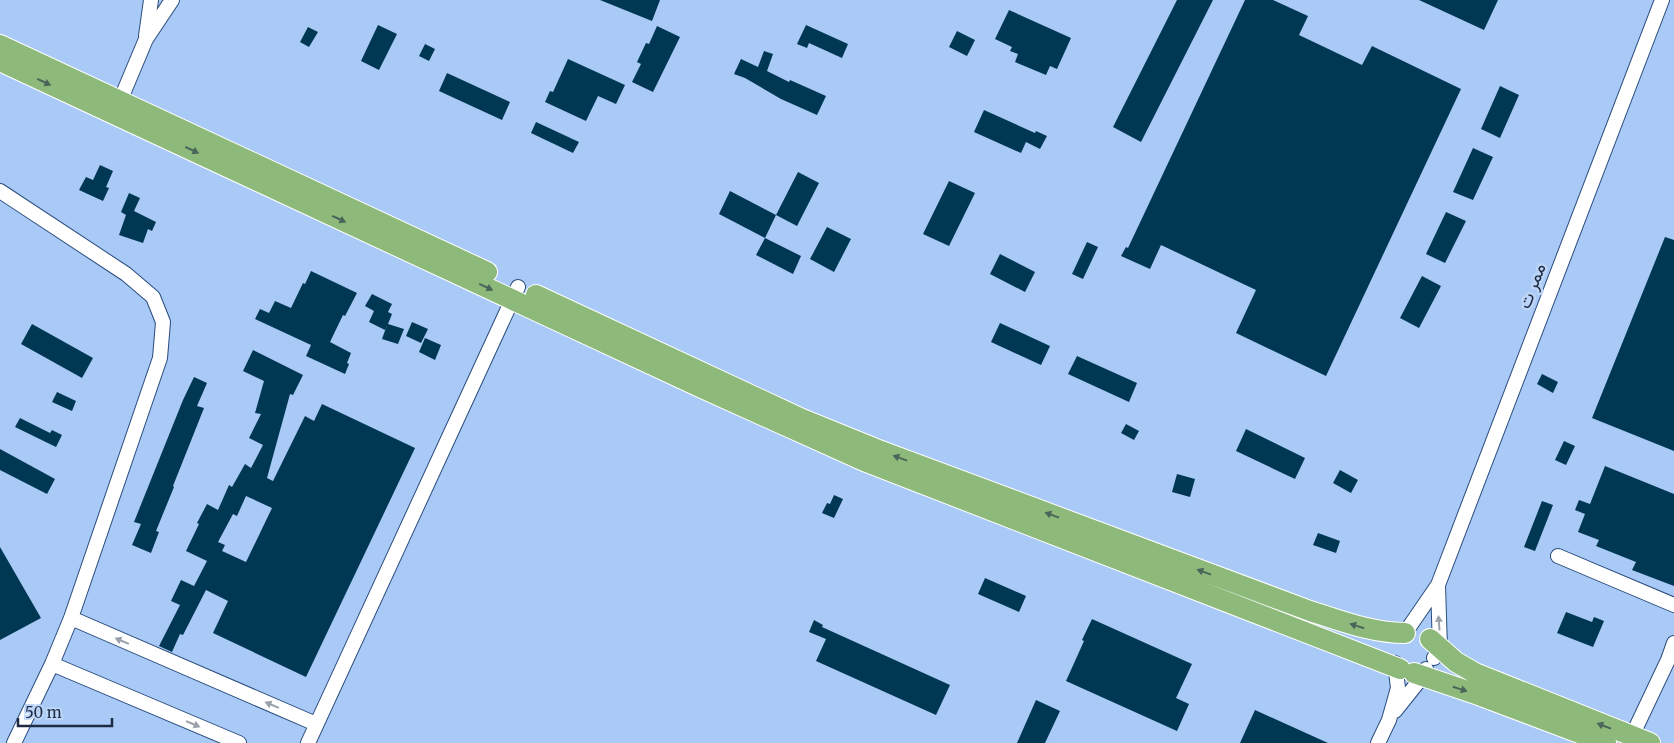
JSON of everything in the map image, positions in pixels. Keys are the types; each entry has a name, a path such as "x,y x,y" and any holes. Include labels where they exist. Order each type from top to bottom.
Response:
{"highway":[{"path":"0,45 120,101 864,462 1418,663 1473,693 1606,743"},
{"path":"0,61 516,293 802,419 876,449 1310,611 1370,630 1386,633 1420,632 1418,663"},
{"path":"1405,633 1399,637 1392,650 1393,657 1418,663 1456,662 1475,673 1641,740"}],"street":[{"path":"146,39 151,0"},
{"path":"120,101 146,39 172,0"},
{"name":"ممر ت","path":"1389,720 1398,688 1418,663 1438,585 1662,0"},
{"path":"0,191 126,274 153,297 163,322 160,358 71,618 52,664 14,743"},
{"path":"308,743 516,293"},
{"path":"1558,556 1674,605"},
{"name":"ممر ت","path":"1405,633 1438,585"},
{"path":"71,618 316,724"},
{"path":"1641,740 1674,643"},
{"path":"1378,743 1418,663"},
{"path":"52,664 239,743"}],"building":[{"path":"600,0 660,0 652,21"},
{"path":"1177,0 1213,0 1141,142 1113,127"},
{"path":"1245,0 1273,0 1308,16 1299,35 1362,65 1372,46 1461,89 1326,376 1236,333 1256,290 1161,245 1150,269 1121,256 1126,247 1128,248"},
{"path":"1419,0 1498,0 1484,30"},
{"path":"1009,10 1071,38 1057,69 1050,66 1046,75 1015,62 1018,54 1010,51 1012,47 995,39"},
{"path":"378,25 397,34 379,70 361,61"},
{"path":"806,25 848,44 842,58 809,43 807,48 797,44"},
{"path":"657,26 680,37 653,92 632,82 641,64 637,62 646,43 649,44"},
{"path":"308,27 318,32 309,47 300,42"},
{"path":"957,31 975,40 967,56 949,47"},
{"path":"425,44 435,49 429,61 419,56"},
{"path":"764,51 773,54 767,71 789,82 790,80 826,96 817,115 781,99 745,78 734,74 741,59 758,67"},
{"path":"568,59 625,85 616,104 598,96 586,121 545,102 550,91 553,92"},
{"path":"447,73 510,102 502,120 439,91"},
{"path":"1500,86 1519,95 1500,138 1481,129"},
{"path":"984,110 1035,133 1036,131 1047,136 1040,149 1026,142 1021,153 974,132"},
{"path":"536,122 579,142 573,153 531,133"},
{"path":"1473,148 1493,157 1473,200 1453,192"},
{"path":"100,165 113,171 106,187 109,188 103,201 79,190 86,177 93,180"},
{"path":"798,172 819,183 797,226 776,215"},
{"path":"949,181 975,193 949,246 923,234"},
{"path":"730,191 776,215 765,238 719,214"},
{"path":"129,193 140,198 134,211 156,222 152,231 148,229 143,243 119,235 126,215 121,212"},
{"path":"1446,212 1466,221 1445,263 1426,254"},
{"path":"827,227 851,239 834,272 810,259"},
{"path":"1665,237 1674,240 1674,451 1592,418"},
{"path":"765,238 801,256 793,274 756,255"},
{"path":"1087,242 1098,247 1083,279 1072,274"},
{"path":"1000,254 1035,272 1025,292 990,274"},
{"path":"311,271 357,293 345,316 343,315 330,342 351,353 345,374 306,356 311,345 255,319 260,309 269,313 275,301 291,308"},
{"path":"1422,276 1441,286 1419,328 1400,318"},
{"path":"372,294 392,304 388,312 392,314 388,324 404,329 398,344 382,339 387,325 385,330 369,322 374,311 365,306"},
{"path":"412,322 428,329 421,343 406,336"},
{"path":"1000,323 1050,346 1041,365 991,342"},
{"path":"32,324 93,358 82,378 21,344"},
{"path":"425,338 441,345 435,360 419,352"},
{"path":"253,350 303,375 293,395 290,394 267,478 273,481 305,416 314,421 322,404 415,448 306,677 213,633 228,601 206,590 183,635 180,634 172,652 159,646 180,605 171,601 181,580 194,586 207,561 186,551 199,524 197,523 207,504 218,510 229,485 232,487 245,464 251,468 263,445 249,438 261,414 255,413 264,381 243,371","holes":["246,496 272,508 246,562 222,551 225,545 218,542 233,514 237,516"]},
{"path":"1077,356 1137,383 1129,402 1068,374"},
{"path":"1542,374 1558,382 1553,393 1537,384"},
{"path":"194,377 207,383 197,406 204,408 156,531 159,532 151,553 132,545 141,524 134,522"},
{"path":"57,392 76,401 72,411 52,402"},
{"path":"20,418 50,433 52,430 62,435 56,447 15,427"},
{"path":"1126,424 1139,431 1134,440 1121,433"},
{"path":"1246,429 1305,458 1295,479 1236,451"},
{"path":"1564,441 1575,446 1566,465 1555,460"},
{"path":"0,449 55,479 47,494 0,470"},
{"path":"1605,466 1674,494 1674,586 1632,570 1636,562 1596,546 1599,540 1578,532 1585,514 1575,510 1579,500 1590,504"},
{"path":"1340,470 1358,480 1351,493 1333,483"},
{"path":"1177,474 1195,479 1190,497 1172,492"},
{"path":"834,495 843,499 834,518 822,513 827,503 830,504"},
{"path":"1542,501 1553,505 1535,551 1524,547"},
{"path":"1318,533 1340,541 1336,553 1313,545"},
{"path":"0,547 41,618 0,640"},
{"path":"985,578 1026,596 1019,612 978,594"},
{"path":"1566,612 1592,622 1594,617 1604,621 1593,647 1557,633"},
{"path":"1092,619 1192,664 1176,698 1189,704 1177,731 1066,681"},
{"path":"814,620 823,625 822,627 950,685 936,715 816,661 826,639 809,632"},
{"path":"1036,700 1060,711 1045,743 1017,743"},
{"path":"1255,710 1328,743 1240,743"}]}
